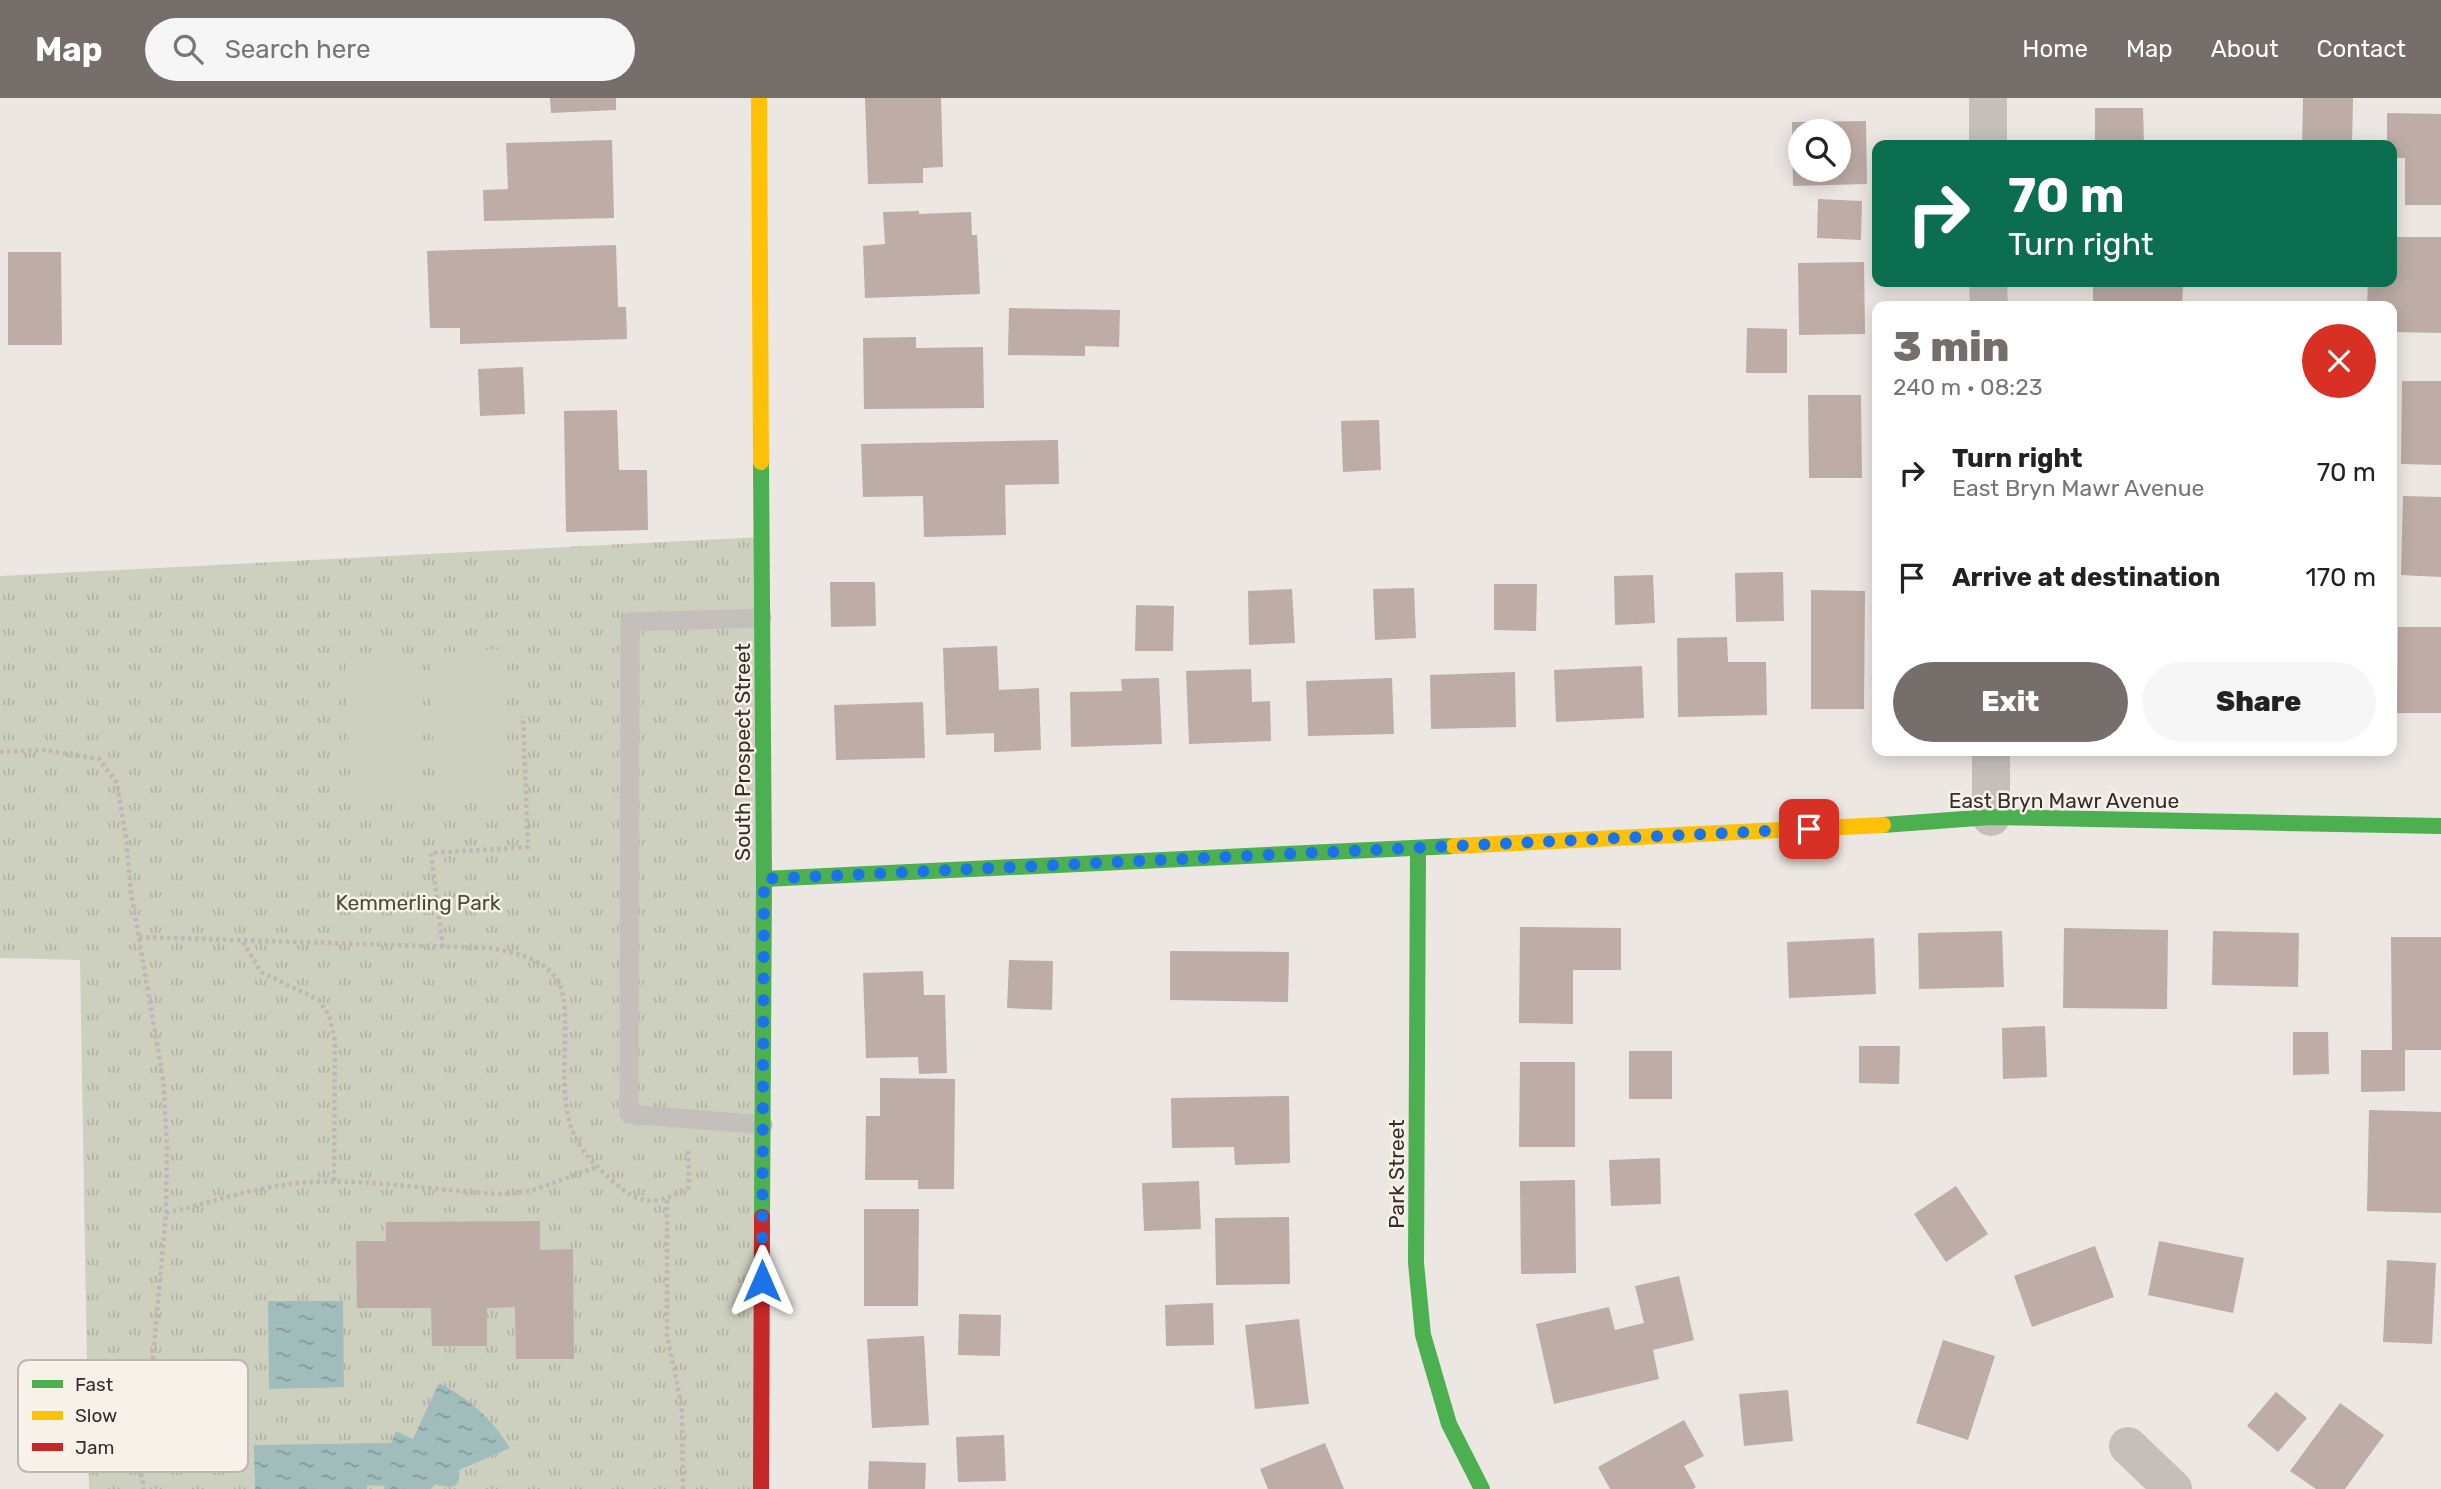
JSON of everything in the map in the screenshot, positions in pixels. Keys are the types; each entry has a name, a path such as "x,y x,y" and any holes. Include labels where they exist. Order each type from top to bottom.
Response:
{"street":[{"name":"South Prospect Street","path":"759,98 764,879 761,1489"},
{"path":"1987,98 1988,140"},
{"path":"1991,756 1991,817"},
{"name":"East Bryn Mawr Avenue","path":"764,879 1893,825 1991,817 2441,826"},
{"name":"Park Street","path":"1418,848 1416,1263 1423,1335 1449,1424 1482,1489"},
{"path":"2128,1446 2173,1489"}],"lane":[{"path":"762,618 629,622 628,1114 762,1125"}],"path":[{"path":"443,947 431,853 528,847 523,716"},
{"path":"0,752 44,750 99,758 117,783 163,1079 167,1144 166,1213 153,1360"},
{"path":"139,937 490,948 518,953 543,964 558,981 565,1008 567,1117 580,1146 597,1167 635,1199 667,1200 667,1335 682,1408 683,1489"},
{"path":"242,941 261,972 319,1000 329,1015 335,1041 334,1182"},
{"path":"166,1213 272,1187 312,1182 506,1194 531,1191 597,1167"}],"green space":[{"name":"Kemmerling Park","path":"761,537 760,1489 89,1489 89,1472 248,1472 248,1360 87,1360 80,960 0,958 0,576"},
{"path":"497,649 504,796 436,799 429,653"},
{"path":"413,656 421,802 352,806 345,659"}],"water":[{"path":"268,1301 343,1301 344,1387 269,1389"},
{"path":"439,1383 479,1410 510,1448 459,1470 458,1481 454,1486 435,1484 431,1489 384,1489 384,1486 367,1485 367,1489 255,1489 254,1445 391,1443 396,1431 413,1439"}],"building":[{"path":"550,98 616,98 616,110 551,113"},
{"path":"865,98 941,98 943,167 923,168 923,183 868,184"},
{"path":"2303,98 2353,98 2352,140 2302,140"},
{"path":"2095,108 2143,108 2144,140 2095,140"},
{"path":"2387,113 2441,114 2441,205 2405,205 2405,158 2397,158 2397,140 2387,140"},
{"path":"1851,121 1866,121 1867,184 1793,186 1793,182 1851,182"},
{"path":"612,140 614,218 484,221 483,190 508,189 506,143"},
{"path":"1818,199 1862,201 1861,240 1817,238"},
{"path":"919,211 919,214 971,212 972,235 977,235 980,294 865,298 863,246 885,244 883,212"},
{"path":"2397,237 2441,237 2441,333 2397,332 2397,301 2367,301 2368,287 2397,287"},
{"path":"616,245 618,307 626,307 627,339 460,344 460,328 430,328 427,251"},
{"path":"8,252 61,252 62,345 8,345"},
{"path":"1864,262 1865,334 1799,335 1798,263"},
{"path":"2093,287 2183,287 2182,301 2093,301"},
{"path":"1009,308 1120,310 1119,347 1085,346 1085,356 1008,355"},
{"path":"1747,328 1787,329 1787,373 1746,373"},
{"path":"916,337 916,348 983,347 984,408 864,409 863,338"},
{"path":"523,367 525,414 480,416 478,369"},
{"path":"2402,381 2441,381 2441,465 2401,464"},
{"path":"1808,395 1861,395 1862,478 1809,478"},
{"path":"617,410 619,470 647,470 648,530 566,532 564,411"},
{"path":"1379,420 1381,470 1343,472 1341,421"},
{"path":"1058,440 1059,484 1005,485 1006,535 924,537 923,496 863,497 861,444"},
{"path":"2403,496 2441,497 2441,577 2401,575"},
{"path":"1783,572 1784,621 1736,622 1735,573"},
{"path":"1653,575 1655,623 1615,625 1614,576"},
{"path":"830,582 875,582 876,626 831,627"},
{"path":"1494,584 1537,584 1536,631 1494,630"},
{"path":"1414,588 1416,638 1375,640 1373,589"},
{"path":"1292,589 1295,643 1249,645 1248,591"},
{"path":"1811,590 1865,591 1864,709 1811,709"},
{"path":"1136,605 1174,606 1173,651 1135,651"},
{"path":"2398,627 2441,627 2441,713 2397,713"},
{"path":"1727,637 1728,662 1766,662 1767,715 1678,717 1677,638"},
{"path":"997,646 999,690 1039,688 1041,750 994,752 994,733 946,735 943,648"},
{"path":"1642,666 1644,718 1556,722 1554,670"},
{"path":"1251,669 1252,702 1270,701 1271,741 1189,744 1186,671"},
{"path":"1515,672 1516,727 1431,729 1430,675"},
{"path":"1159,678 1162,744 1071,747 1070,692 1122,691 1121,679"},
{"path":"1392,678 1394,734 1308,736 1306,681"},
{"path":"923,702 925,758 836,760 834,705"},
{"path":"1520,927 1621,928 1621,970 1573,970 1573,1024 1519,1023"},
{"path":"2064,928 2168,930 2167,1009 2063,1008"},
{"path":"2002,931 2004,987 1919,989 1918,933"},
{"path":"2213,931 2299,933 2298,987 2212,985"},
{"path":"2391,937 2441,937 2441,1050 2405,1050 2405,1091 2361,1092 2361,1050 2392,1050"},
{"path":"1874,938 1876,994 1789,998 1787,942"},
{"path":"1170,951 1289,952 1288,1002 1170,1000"},
{"path":"1009,960 1053,961 1052,1010 1007,1008"},
{"path":"923,971 924,995 945,995 947,1073 919,1074 918,1057 866,1058 863,973"},
{"path":"2045,1026 2047,1077 2003,1079 2002,1028"},
{"path":"2293,1032 2328,1032 2329,1074 2293,1075"},
{"path":"1859,1046 1900,1046 1899,1084 1859,1083"},
{"path":"1629,1051 1672,1051 1672,1099 1629,1099"},
{"path":"1520,1062 1575,1062 1575,1147 1519,1147"},
{"path":"880,1078 955,1079 954,1189 918,1189 918,1180 865,1180 866,1116 880,1116"},
{"path":"1289,1096 1290,1163 1235,1165 1234,1147 1172,1148 1171,1098"},
{"path":"2369,1110 2441,1112 2441,1213 2367,1211"},
{"path":"1660,1158 1661,1204 1611,1206 1609,1160"},
{"path":"1575,1180 1576,1273 1521,1274 1520,1181"},
{"path":"1199,1181 1201,1229 1144,1231 1142,1183"},
{"path":"1956,1186 1988,1234 1946,1262 1914,1214"},
{"path":"864,1209 919,1209 918,1306 864,1306"},
{"path":"1289,1217 1290,1284 1216,1285 1215,1218"},
{"path":"540,1221 540,1250 573,1249 574,1359 516,1359 515,1307 487,1308 487,1346 432,1346 431,1308 357,1308 356,1241 386,1241 386,1222"},
{"path":"2159,1241 2244,1258 2233,1313 2148,1295"},
{"path":"2095,1246 2114,1297 2032,1327 2014,1276"},
{"path":"2387,1260 2436,1263 2432,1344 2383,1342"},
{"path":"1679,1276 1694,1340 1653,1350 1659,1379 1554,1404 1536,1324 1609,1307 1615,1330 1644,1323 1635,1286"},
{"path":"1213,1303 1214,1345 1166,1346 1165,1305"},
{"path":"959,1314 1001,1315 1000,1356 958,1355"},
{"path":"1299,1319 1309,1404 1255,1409 1245,1325"},
{"path":"924,1336 929,1425 872,1428 867,1339"},
{"path":"1943,1340 1995,1356 1968,1440 1916,1423"},
{"path":"1788,1390 1793,1441 1744,1446 1739,1394"},
{"path":"2276,1392 2307,1418 2278,1452 2247,1426"},
{"path":"2340,1403 2384,1435 2345,1489 2316,1489 2290,1471"},
{"path":"1684,1420 1704,1456 1684,1466 1696,1487 1610,1489 1598,1467"},
{"path":"1004,1435 1006,1481 958,1482 956,1437"},
{"path":"1325,1443 1344,1489 1268,1489 1260,1469"},
{"path":"869,1461 926,1463 925,1489 868,1489"}],"traffic: fast":[{"path":"761,462 764,879 762,1217"},
{"path":"1883,825 1991,817 2441,826"},
{"path":"764,879 1454,846"},
{"path":"1418,848 1416,1263 1423,1335 1449,1424 1482,1489"}],"traffic: slow":[{"path":"759,98 761,462"},
{"path":"1454,846 1883,825"}],"traffic: jam":[{"path":"761,1489 762,1217"}],"route":[{"path":"762,1281 764,879 1809,829"}]}
